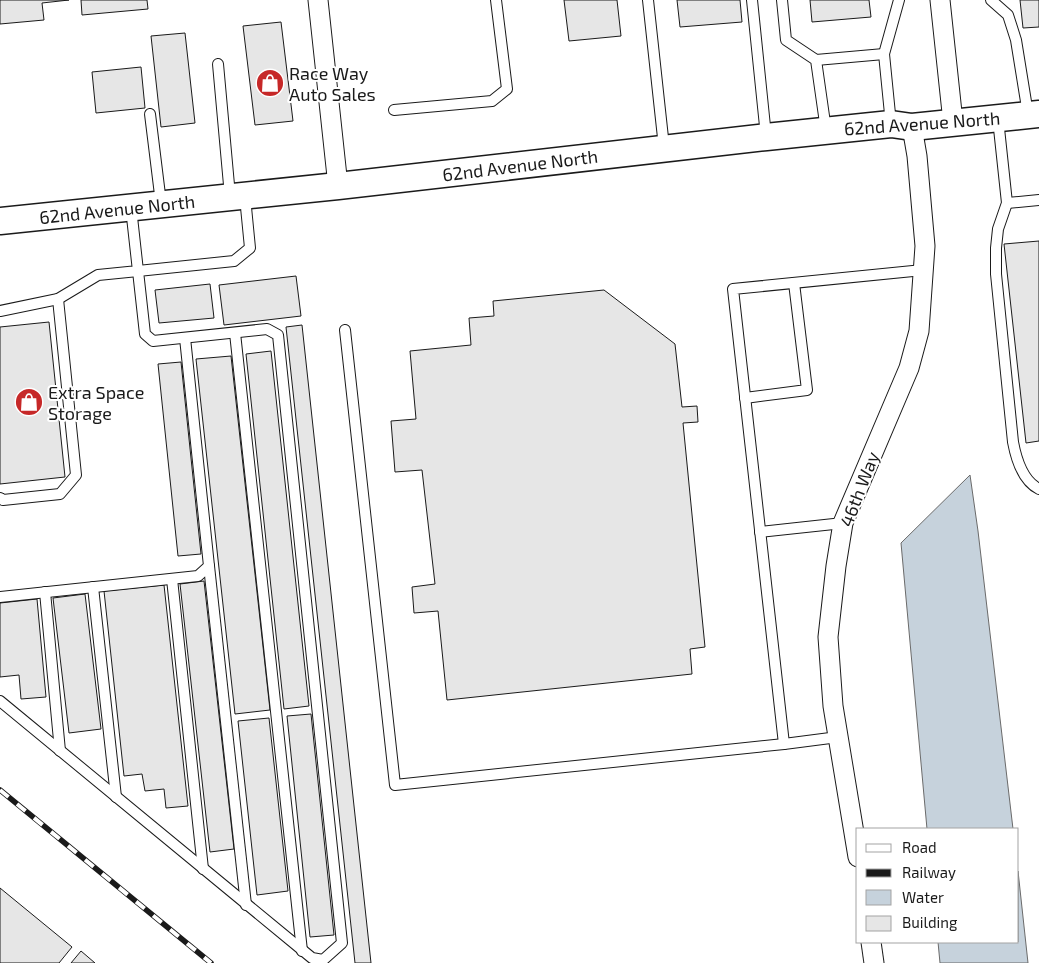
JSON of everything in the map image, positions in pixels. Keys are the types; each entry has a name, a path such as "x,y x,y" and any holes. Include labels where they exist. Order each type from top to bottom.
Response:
{"street":[{"path":"318,0 338,186"},
{"path":"940,0 953,122"},
{"name":"62nd Avenue North","path":"0,221 338,186 766,137 1034,114"},
{"name":"46th Way","path":"856,845 833,706 828,637 843,523 908,368 919,331 925,246 917,156 902,126"},
{"path":"871,943 874,963"}],"lane":[{"path":"394,110 492,101 507,89 496,0"},
{"path":"648,0 664,148"},
{"path":"752,0 766,137"},
{"path":"782,0 786,40 816,60 884,54"},
{"path":"899,0 884,54 902,126"},
{"path":"991,0 1008,15 1034,114"},
{"path":"816,60 826,131"},
{"path":"0,311 58,299 98,275 234,261 250,248 238,196 218,64"},
{"path":"150,114 161,204"},
{"path":"998,118 1007,203 998,229 996,248 997,284 1013,442 1016,457 1024,472 1035,486 1039,488"},
{"path":"1007,203 1039,200"},
{"path":"0,701 302,951 312,958 323,960 342,943 278,335 267,329 153,341 145,334 131,207"},
{"path":"784,744 733,289 924,270"},
{"path":"745,398 807,390 794,283"},
{"path":"0,498 3,500 60,494 76,475 58,299"},
{"path":"344,330 395,785 838,737"},
{"path":"235,333 302,951"},
{"path":"185,338 246,905"},
{"path":"760,532 843,523"},
{"path":"0,597 198,576 209,566"},
{"path":"172,579 204,869"},
{"path":"93,587 116,797"},
{"path":"45,592 60,751"}],"water":[{"path":"970,475 1013,828 927,828 901,543"},
{"path":"1019,880 1028,963 940,963 938,943 1019,943"}],"building":[{"path":"0,0 69,0 42,3 44,20 0,24"},
{"path":"81,0 147,0 148,9 82,15"},
{"path":"564,0 617,0 621,36 569,41"},
{"path":"677,0 740,0 742,22 680,27"},
{"path":"810,0 869,0 871,17 812,22"},
{"path":"1020,0 1039,0 1039,27 1023,28"},
{"path":"281,22 293,121 255,125 243,26"},
{"path":"185,33 195,123 161,127 151,36"},
{"path":"141,67 145,108 96,113 92,72"},
{"path":"1039,241 1039,441 1026,443 1004,244"},
{"path":"296,276 301,316 224,325 219,285"},
{"path":"210,284 214,318 159,323 155,290"},
{"path":"604,290 675,344 682,407 697,406 698,422 683,423 705,647 690,649 692,674 447,700 438,611 414,613 412,587 435,584 422,470 395,472 391,421 416,419 410,351 471,345 469,318 494,316 493,301"},
{"name":"Extra Space Storage","path":"49,322 65,477 0,484 0,327"},
{"path":"302,325 371,963 355,963 286,327"},
{"path":"271,351 309,706 284,709 246,354"},
{"path":"231,356 270,710 235,714 196,359"},
{"path":"181,362 201,554 178,556 158,364"},
{"path":"204,581 234,849 210,852 180,584"},
{"path":"164,585 188,806 166,808 164,789 145,791 142,774 124,776 104,591"},
{"path":"85,594 101,729 69,733 53,598"},
{"path":"37,599 46,697 21,699 19,675 0,677 0,603"},
{"path":"311,714 334,935 310,937 287,716"},
{"path":"269,718 288,891 257,895 238,721"},
{"path":"0,888 72,947 59,963 0,963"},
{"path":"81,951 95,963 71,963"}],"railway":[{"path":"0,790 211,963"}],"place":[{"name":"Race Way Auto Sales","path":"270,83"},
{"name":"Extra Space Storage","path":"29,402"}]}
